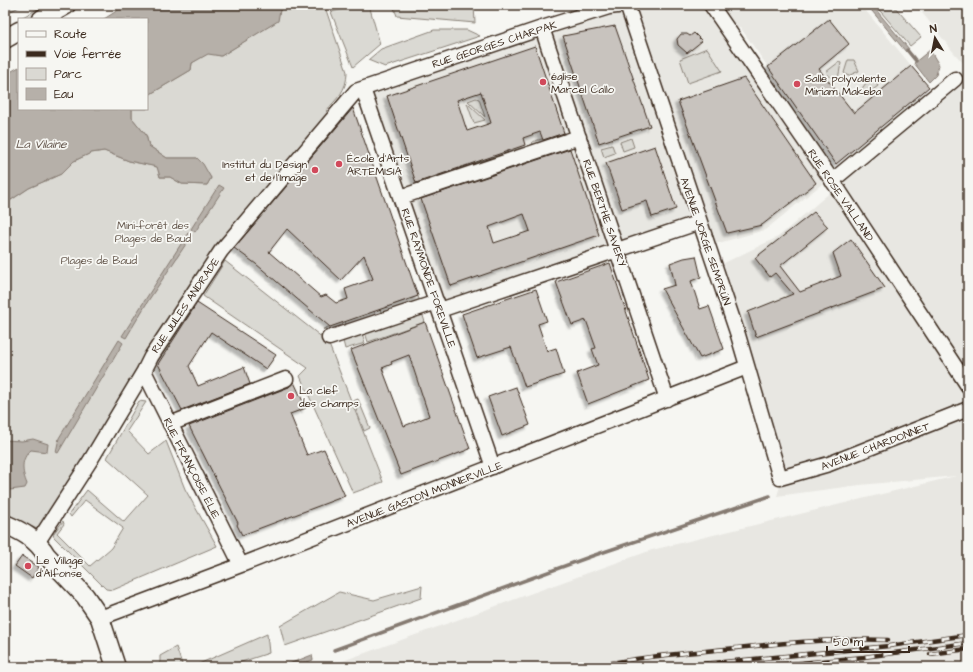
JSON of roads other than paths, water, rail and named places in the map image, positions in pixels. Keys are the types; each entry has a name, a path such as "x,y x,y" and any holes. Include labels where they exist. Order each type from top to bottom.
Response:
{"main road":[{"path":"44,18 66,5"},
{"path":"5,39 18,32"},
{"path":"5,524 41,549 82,591 100,618 116,667"},
{"path":"5,530 41,549"}],"street":[{"name":"RUE GEORGES CHARPAK","path":"363,89 542,28 609,7 626,5"},
{"name":"AVENUE JORGE SEMPRÚN","path":"626,5 700,222 747,368 780,478"},
{"name":"RUE ROSE VALLAND","path":"711,5 832,181 968,386"},
{"name":"RUE BERTHE SAVERY","path":"542,28 667,399"},
{"path":"832,181 955,79"},
{"name":"RUE RAYMONDE FOREVILLE","path":"363,89 439,306 493,467"},
{"name":"RUE JULES ANDRADE","path":"41,549 90,461 151,357 221,251 356,92 363,89"},
{"path":"401,197 579,137"},
{"path":"329,338 439,306 700,222"},
{"name":"AVENUE GASTON MONNERVILLE","path":"100,618 242,565 747,368"},
{"name":"RUE FRANÇOISE ÉLIE","path":"144,371 242,565"},
{"path":"170,424 286,379"},
{"name":"AVENUE CHARDONNET","path":"780,478 829,464 968,409"}],"water":[{"path":"126,5 289,5 280,10 278,21 221,56 208,54 192,63 191,70 148,95 148,18 106,18"},
{"path":"867,5 872,5 909,49 906,52"},
{"path":"930,50 939,65 936,75 929,82 914,63"},
{"name":"La Vilaine","path":"18,68 18,110 132,110 132,118 146,135 149,146 167,158 197,158 203,164 211,178 207,185 182,184 170,177 160,177 157,167 129,161 104,151 91,153 74,161 61,174 29,188 5,204 5,75"},
{"path":"219,185 224,188 195,232 191,229"},
{"path":"188,233 192,235 148,301 126,338 122,336"},
{"path":"119,340 123,343 58,453 56,452 59,438"},
{"path":"33,439 48,444 47,452 31,450 25,457 23,470 27,484 25,488 10,490 5,488 5,440 22,441"},
{"path":"312,655 313,660 293,667 281,667"}],"waterway":[{"path":"907,50 916,61"},
{"path":"334,650 592,556 770,496"}],"railway":[{"path":"672,667 889,646 968,635"},
{"path":"590,667 622,661 684,653 781,644 845,640 888,640"},
{"path":"758,667 864,657 968,643"},
{"path":"930,654 968,649"}],"place":[{"name":"église Marcel Callo","path":"543,82"},
{"name":"Salle polyvalente Miriam Makeba","path":"797,84"},
{"name":"École d'Arts ARTEMISIA","path":"339,164"},
{"name":"Institut du Design et de l'Image","path":"315,170"},
{"name":"La clef des champs","path":"291,396"},
{"name":"Le Village d'Alfonse","path":"28,566"}],"park label":[{"name":"Mini-forêt des Plages de Baud","path":"153,231"},
{"name":"Plages de Baud","path":"99,260"}]}
